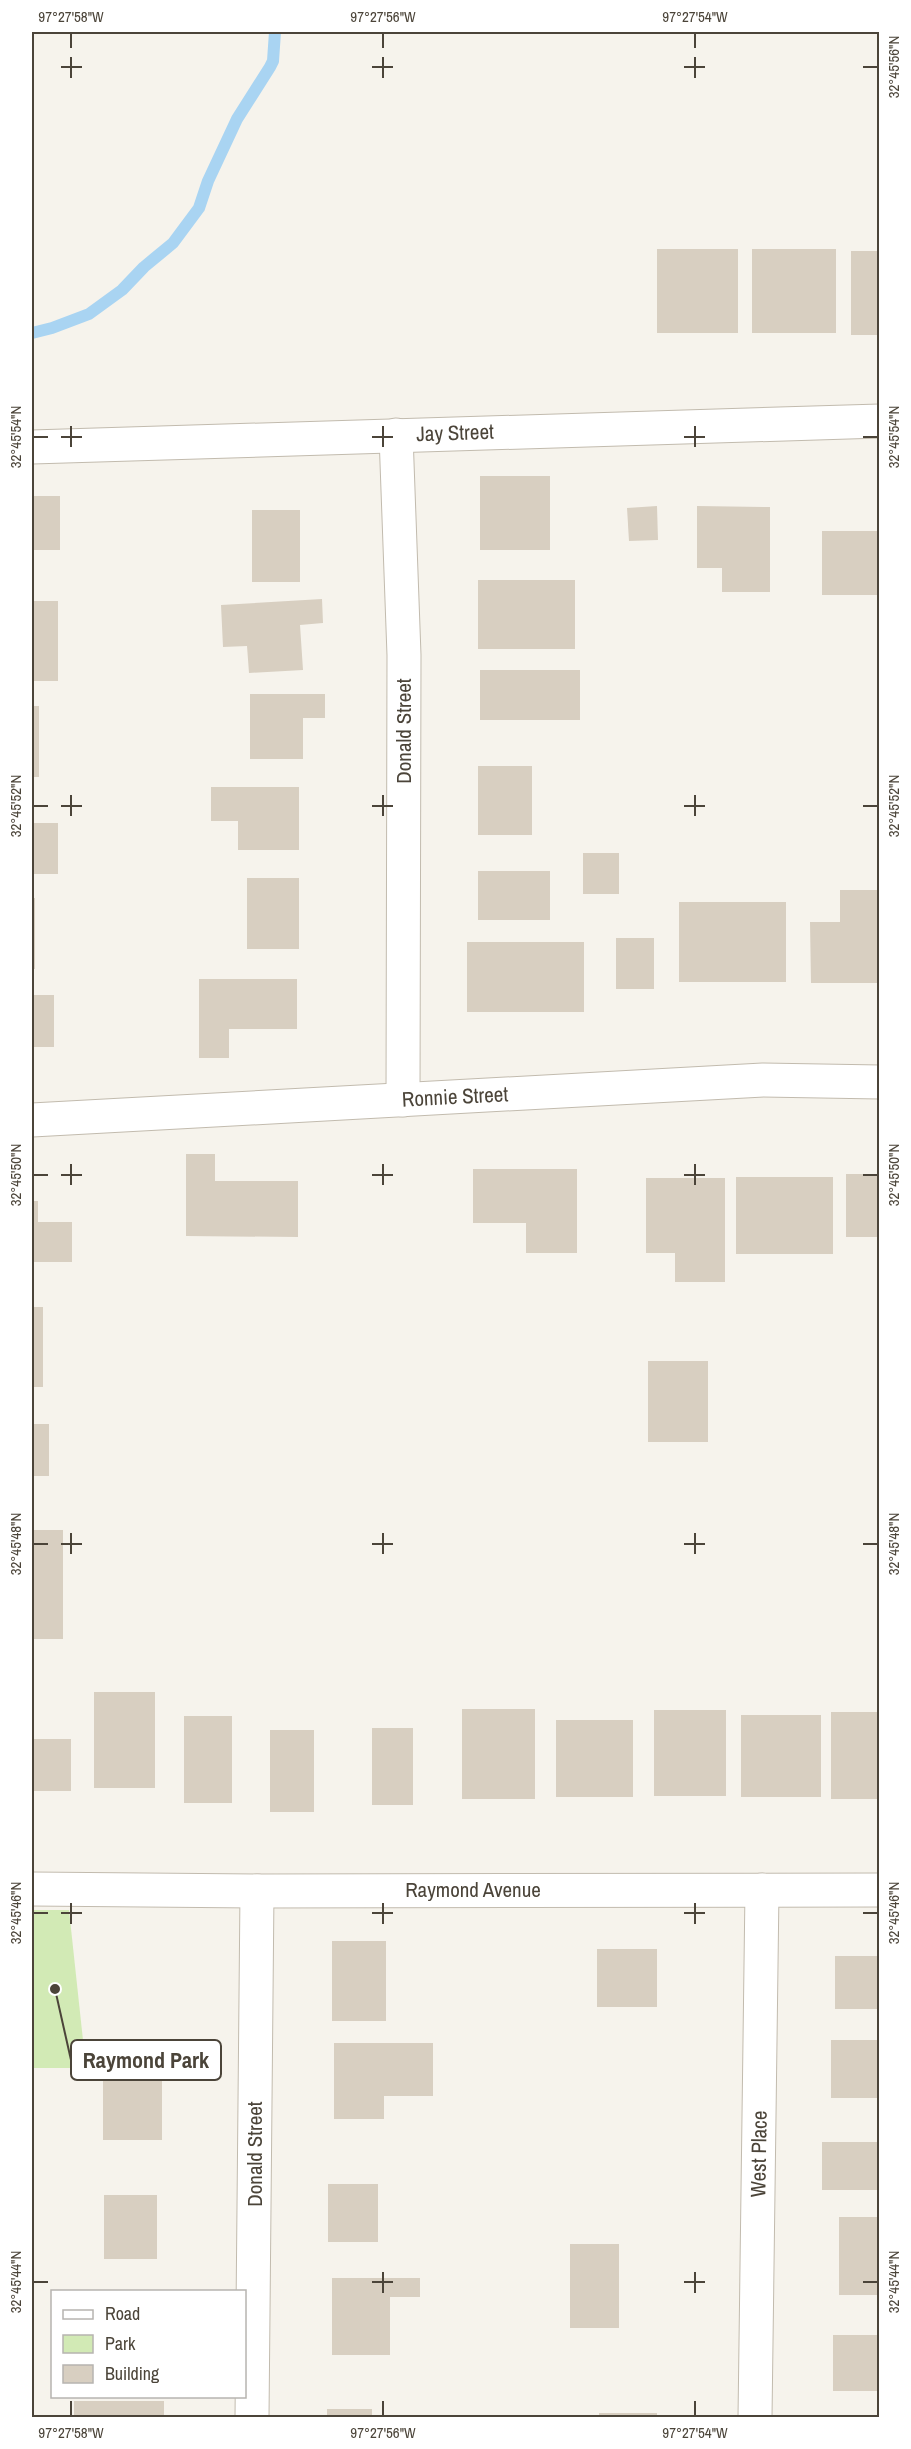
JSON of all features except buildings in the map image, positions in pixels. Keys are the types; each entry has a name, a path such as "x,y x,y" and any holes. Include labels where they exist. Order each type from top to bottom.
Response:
{"street":[{"name":"Jay Street","path":"32,447 879,421"},
{"name":"Donald Street","path":"396,435 404,655 403,1100"},
{"name":"Ronnie Street","path":"32,1120 763,1080 879,1082"},
{"name":"Raymond Avenue","path":"32,1889 879,1890"},
{"name":"West Place","path":"755,2418 762,1890"},
{"name":"Donald Street","path":"252,2418 257,1891"}],"green space":[{"path":"32,1910 69,1910 86,2068 32,2068"}],"waterway":[{"path":"32,333 89,314 122,290 144,267 173,243 199,208 208,181 237,119 273,61 275,32"}],"place":[{"name":"Raymond Park","path":"55,1989"}]}
